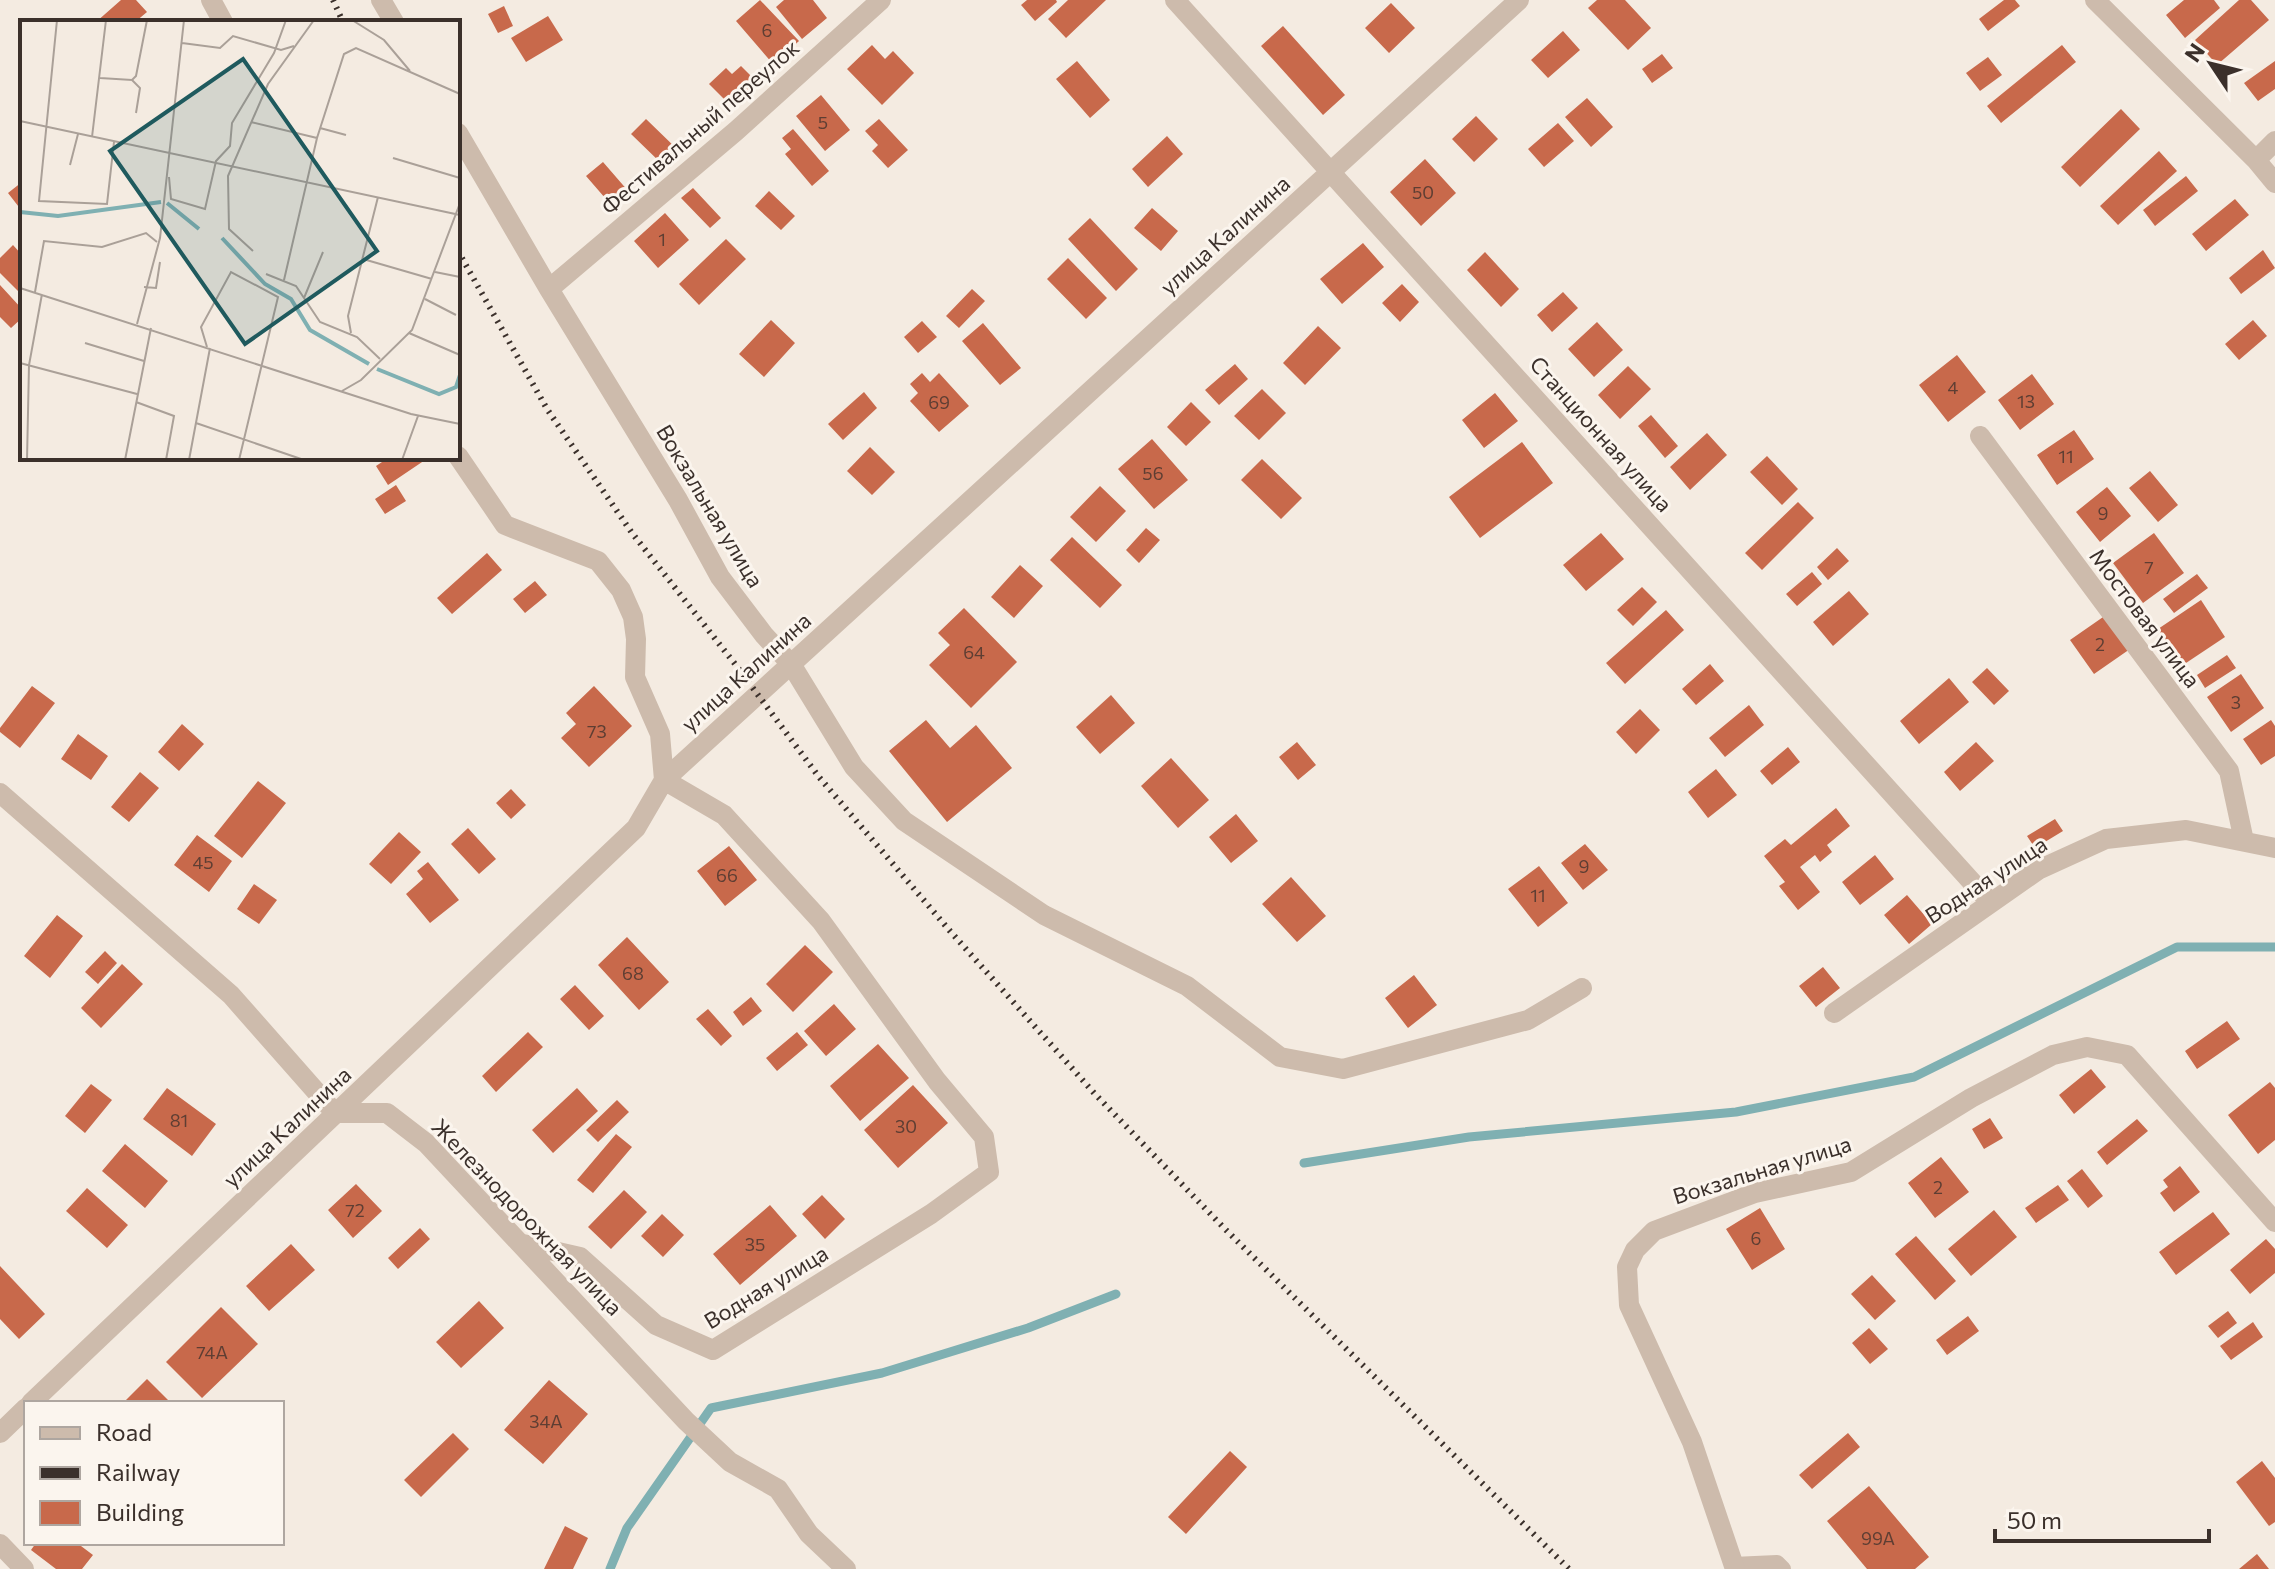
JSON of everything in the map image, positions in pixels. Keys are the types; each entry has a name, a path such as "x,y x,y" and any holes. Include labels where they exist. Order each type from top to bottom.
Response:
{"street":[{"path":"211,0 222,20"},
{"path":"381,0 393,20"},
{"name":"Фестивальный переулок","path":"549,289 736,131 881,0"},
{"name":"Станционная улица","path":"1175,0 1990,902"},
{"name":"улица Калинина","path":"33,1401 335,1113 387,1068 636,828 664,780 1519,0"},
{"path":"2095,0 2256,160 2275,183"},
{"name":"Вокзальная улица","path":"460,136 678,500 720,577 764,635 791,664 854,767 904,821 1044,915 1187,986 1280,1057 1343,1069 1528,1020 1582,988"},
{"path":"2256,160 2275,141"},
{"name":"Мостовая улица","path":"1980,436 2229,771 2244,841"},
{"path":"460,459 505,525 598,561 621,590 633,617 635,677 660,734 664,780"},
{"name":"Водная улица","path":"523,1244 580,1257 656,1325 713,1350 931,1214 989,1172 984,1137 937,1081 821,921 724,815 664,780"},
{"path":"0,793 231,995 335,1113"},
{"name":"Водная улица","path":"1834,1013 2038,870 2106,839 2186,830 2275,848"},
{"name":"Вокзальная улица","path":"1734,1567 1692,1442 1629,1305 1627,1267 1644,1239 1654,1231 1755,1193 1851,1172 1971,1098 2053,1055 2087,1047 2127,1055 2275,1222"},
{"name":"Железнодорожная улица","path":"335,1113 387,1113 426,1143 686,1421 730,1462 778,1489 809,1534 846,1569"},
{"path":"0,1433 24,1410"},
{"path":"0,1544 24,1569"}],"lane":[{"path":"1734,1567 1777,1563 1783,1569"}],"building":[{"path":"121,0 136,0 147,12 137,20 98,20"},
{"path":"760,0 799,41 773,64 736,21"},
{"path":"784,0 813,0 827,18 802,39 776,7"},
{"path":"1027,0 1057,2 1035,21 1021,5"},
{"path":"1068,0 1106,0 1066,38 1048,19"},
{"path":"1597,0 1625,0 1651,28 1628,50 1588,8"},
{"path":"2004,0 2015,0 2020,6 1988,31 1979,19"},
{"path":"2184,0 2214,0 2220,8 2185,38 2166,15"},
{"path":"2239,0 2251,0 2269,20 2217,65 2195,40"},
{"path":"1391,3 1415,28 1389,53 1365,28"},
{"path":"504,6 513,26 498,33 488,14"},
{"path":"548,16 563,40 526,62 511,38"},
{"path":"1283,26 1345,95 1323,115 1261,46"},
{"path":"1563,31 1580,50 1548,78 1531,60"},
{"path":"872,45 885,59 893,51 914,73 882,105 847,69"},
{"path":"2062,45 2076,62 2001,123 1987,106"},
{"path":"1662,54 1673,68 1652,83 1642,69"},
{"path":"1988,57 2002,75 1980,91 1966,73"},
{"path":"1077,61 1110,100 1090,118 1056,79"},
{"path":"2275,61 2275,89 2258,101 2244,83"},
{"path":"741,66 757,82 732,107 709,84 726,68 732,74"},
{"path":"821,95 850,130 825,151 796,116"},
{"path":"1587,98 1613,127 1591,147 1565,117"},
{"path":"2121,109 2140,129 2080,187 2061,167"},
{"path":"1476,116 1498,139 1474,162 1452,139"},
{"path":"646,119 678,150 663,165 631,134"},
{"path":"879,119 908,150 888,168 872,151 878,145 865,131"},
{"path":"1558,123 1574,141 1544,167 1528,149"},
{"path":"793,129 829,171 812,186 785,154 791,149 782,138"},
{"path":"1167,136 1183,154 1148,187 1132,169"},
{"path":"2159,151 2177,171 2118,225 2100,206"},
{"path":"1425,159 1456,193 1421,226 1390,192"},
{"path":"603,162 629,192 612,206 586,176"},
{"path":"2186,176 2198,191 2155,226 2143,210"},
{"path":"20,184 20,208 8,193"},
{"path":"693,188 721,218 710,228 681,198"},
{"path":"769,191 795,216 781,230 755,206"},
{"path":"2235,199 2249,215 2206,251 2192,234"},
{"path":"1152,208 1178,231 1161,251 1134,228"},
{"path":"665,213 689,240 658,268 634,241"},
{"path":"1090,218 1138,269 1116,291 1068,239"},
{"path":"726,239 746,259 699,305 679,284"},
{"path":"1363,243 1384,267 1342,304 1320,279"},
{"path":"13,245 20,253 20,293 0,273 0,258"},
{"path":"2263,250 2275,268 2241,294 2229,278"},
{"path":"1485,252 1519,289 1501,307 1467,270"},
{"path":"1068,258 1107,298 1086,319 1047,279"},
{"path":"1402,284 1419,302 1400,322 1382,303"},
{"path":"0,285 20,307 20,320 11,328 0,317"},
{"path":"972,289 985,301 959,328 946,316"},
{"path":"1563,292 1578,308 1552,332 1537,315"},
{"path":"771,320 795,343 764,377 739,354"},
{"path":"2253,320 2267,336 2239,360 2225,344"},
{"path":"922,321 937,337 918,353 904,337"},
{"path":"1597,322 1623,350 1594,377 1568,349"},
{"path":"983,323 1021,368 1000,385 962,341"},
{"path":"1318,326 1341,348 1305,385 1283,363"},
{"path":"1957,355 1986,392 1948,422 1919,385"},
{"path":"1235,364 1248,379 1219,405 1205,390"},
{"path":"1628,366 1651,389 1620,419 1598,395"},
{"path":"922,373 930,382 939,373 969,406 939,432 910,401 918,393 910,384"},
{"path":"2032,374 2054,404 2020,430 1998,400"},
{"path":"1262,389 1286,413 1259,440 1234,416"},
{"path":"864,392 877,408 843,440 828,424"},
{"path":"1495,393 1518,421 1484,448 1462,420"},
{"path":"1191,402 1211,422 1186,446 1167,427"},
{"path":"1651,415 1678,446 1665,458 1638,426"},
{"path":"2074,430 2094,459 2057,485 2037,455"},
{"path":"1707,433 1727,455 1690,490 1670,467"},
{"path":"1152,439 1188,480 1154,509 1118,469"},
{"path":"1522,442 1553,483 1480,538 1449,497"},
{"path":"870,447 895,472 872,495 847,471"},
{"path":"1767,456 1798,489 1782,505 1750,472"},
{"path":"1262,459 1302,498 1281,519 1241,480"},
{"path":"385,460 425,460 388,485 376,466"},
{"path":"2150,471 2178,505 2158,522 2129,488"},
{"path":"396,485 406,501 385,514 375,499"},
{"path":"1100,486 1126,511 1096,542 1070,517"},
{"path":"2107,487 2131,516 2100,542 2076,512"},
{"path":"1798,502 1814,518 1762,570 1745,553"},
{"path":"1146,528 1160,540 1139,563 1126,550"},
{"path":"1601,533 1624,559 1586,591 1563,565"},
{"path":"2154,533 2184,573 2143,603 2113,563"},
{"path":"1072,537 1122,585 1100,608 1050,560"},
{"path":"1837,548 1849,561 1828,580 1817,567"},
{"path":"487,553 502,570 452,614 437,598"},
{"path":"1020,565 1043,586 1014,618 991,597"},
{"path":"1812,572 1822,584 1797,606 1786,594"},
{"path":"2197,574 2208,588 2174,613 2163,599"},
{"path":"535,581 547,595 525,613 513,599"},
{"path":"1642,587 1657,602 1633,626 1617,610"},
{"path":"1849,591 1869,614 1833,646 1813,622"},
{"path":"2201,600 2225,637 2183,665 2158,629"},
{"path":"964,608 1017,662 971,708 929,665 950,645 938,633"},
{"path":"1666,610 1684,630 1625,684 1606,663"},
{"path":"2106,615 2130,649 2094,674 2070,640"},
{"path":"2227,655 2236,668 2205,688 2197,675"},
{"path":"1710,664 1724,681 1696,705 1682,689"},
{"path":"1987,668 2009,691 1994,705 1972,682"},
{"path":"2241,674 2264,708 2231,732 2207,697"},
{"path":"1949,678 1969,702 1919,744 1900,721"},
{"path":"32,686 55,703 20,748 0,732 0,728"},
{"path":"594,686 632,726 589,767 561,738 576,724 566,713"},
{"path":"1111,695 1135,723 1100,754 1076,727"},
{"path":"1749,705 1764,725 1725,757 1709,738"},
{"path":"1640,709 1660,730 1636,754 1616,732"},
{"path":"926,720 950,748 976,725 1012,768 947,822 889,751"},
{"path":"2271,720 2275,726 2275,756 2261,765 2243,739"},
{"path":"182,724 204,744 179,771 158,752"},
{"path":"78,734 108,756 91,780 61,759"},
{"path":"1297,742 1316,765 1298,780 1279,757"},
{"path":"1976,742 1994,761 1960,791 1944,772"},
{"path":"1788,747 1800,762 1772,785 1760,771"},
{"path":"1171,758 1209,800 1178,828 1141,786"},
{"path":"1716,769 1737,795 1708,818 1688,792"},
{"path":"140,772 159,788 129,822 111,807"},
{"path":"258,781 286,803 242,858 214,836"},
{"path":"511,789 526,805 511,819 496,803"},
{"path":"1836,808 1850,826 1827,845 1832,852 1820,862 1815,855 1800,867 1820,892 1798,910 1779,886 1785,882 1764,856 1785,839 1791,845"},
{"path":"1236,814 1258,841 1231,863 1209,837"},
{"path":"2055,819 2063,831 2035,848 2027,836"},
{"path":"468,828 496,859 479,874 451,844"},
{"path":"399,832 421,852 391,884 369,864"},
{"path":"197,835 232,861 209,892 174,865"},
{"path":"1585,844 1608,870 1583,890 1561,863"},
{"path":"729,846 757,880 725,906 697,871"},
{"path":"1875,855 1894,879 1860,905 1842,882"},
{"path":"428,862 459,900 430,923 406,894 423,879 417,871"},
{"path":"1539,866 1568,903 1538,927 1508,889"},
{"path":"1291,877 1326,916 1297,942 1262,904"},
{"path":"254,884 277,900 259,924 237,909"},
{"path":"1907,895 1932,924 1909,944 1884,915"},
{"path":"57,915 83,936 50,978 24,956"},
{"path":"627,937 669,982 639,1010 598,965"},
{"path":"805,945 833,972 793,1012 766,984"},
{"path":"105,951 117,963 98,984 85,972"},
{"path":"122,964 143,984 101,1028 81,1008"},
{"path":"1823,967 1840,988 1816,1007 1799,986"},
{"path":"1414,975 1437,1005 1408,1028 1385,998"},
{"path":"575,985 604,1016 589,1030 560,999"},
{"path":"751,997 762,1011 743,1026 733,1012"},
{"path":"834,1004 856,1029 826,1056 804,1031"},
{"path":"708,1009 732,1036 721,1046 696,1019"},
{"path":"2227,1021 2240,1039 2197,1069 2185,1051"},
{"path":"528,1032 543,1047 496,1092 482,1076"},
{"path":"797,1032 808,1045 777,1071 766,1058"},
{"path":"878,1044 909,1078 860,1121 830,1086"},
{"path":"2091,1069 2106,1087 2074,1114 2059,1095"},
{"path":"2270,1082 2275,1088 2275,1140 2258,1154 2228,1115"},
{"path":"91,1084 112,1100 85,1133 65,1116"},
{"path":"913,1085 948,1123 898,1168 864,1130"},
{"path":"167,1088 216,1124 192,1156 143,1119"},
{"path":"577,1088 598,1111 553,1153 532,1130"},
{"path":"617,1100 629,1112 598,1142 586,1130"},
{"path":"1990,1118 2003,1138 1984,1149 1972,1129"},
{"path":"2137,1119 2148,1131 2107,1165 2097,1152"},
{"path":"616,1134 632,1147 593,1193 577,1180"},
{"path":"125,1144 168,1181 145,1208 102,1171"},
{"path":"1941,1157 1969,1192 1935,1218 1908,1183"},
{"path":"2180,1166 2200,1192 2174,1212 2160,1193 2168,1187 2163,1180"},
{"path":"2082,1169 2103,1196 2088,1208 2067,1181"},
{"path":"356,1184 382,1211 353,1238 328,1210"},
{"path":"2058,1185 2069,1200 2036,1223 2025,1208"},
{"path":"87,1188 128,1225 107,1248 66,1211"},
{"path":"624,1190 647,1212 611,1249 588,1227"},
{"path":"822,1195 845,1219 825,1239 802,1214"},
{"path":"770,1205 797,1236 740,1285 713,1254"},
{"path":"1760,1208 1785,1249 1752,1270 1726,1229"},
{"path":"1994,1210 2017,1237 1971,1276 1948,1249"},
{"path":"2213,1212 2230,1234 2176,1275 2159,1252"},
{"path":"662,1214 684,1235 663,1257 641,1236"},
{"path":"420,1228 430,1239 398,1269 388,1258"},
{"path":"1916,1236 1956,1281 1935,1300 1895,1254"},
{"path":"2266,1239 2275,1249 2275,1273 2250,1294 2230,1270"},
{"path":"291,1244 315,1270 269,1311 246,1286"},
{"path":"0,1266 45,1314 19,1339 0,1319"},
{"path":"1872,1275 1896,1301 1875,1320 1851,1294"},
{"path":"479,1301 504,1328 461,1368 436,1342"},
{"path":"221,1307 258,1344 202,1398 166,1362"},
{"path":"2228,1311 2237,1323 2218,1338 2208,1326"},
{"path":"1968,1316 1979,1331 1947,1355 1936,1340"},
{"path":"2253,1322 2263,1337 2231,1360 2220,1346"},
{"path":"1869,1328 1888,1349 1870,1364 1852,1343"},
{"path":"147,1379 169,1401 125,1401"},
{"path":"549,1380 588,1414 543,1464 504,1430"},
{"path":"453,1433 469,1449 421,1497 404,1480"},
{"path":"1848,1433 1860,1447 1812,1489 1799,1475"},
{"path":"1230,1451 1247,1467 1186,1534 1168,1517"},
{"path":"2262,1461 2275,1478 2275,1522 2269,1526 2236,1482"},
{"path":"1869,1486 1929,1557 1915,1569 1867,1569 1827,1521"},
{"path":"565,1526 588,1538 573,1569 544,1569"},
{"path":"35,1545 80,1545 93,1555 82,1569 56,1569 31,1550"},
{"path":"2257,1554 2269,1569 2239,1569"}],"waterway":[{"path":"1304,1163 1469,1137 1736,1112 1914,1077 2177,947 2275,947"},
{"path":"610,1569 627,1528 711,1408 882,1373 1028,1328 1116,1294"}],"railway":[{"path":"333,0 342,20"},
{"path":"460,255 547,409 632,533 819,777 1095,1094 1225,1229 1569,1569"}]}
